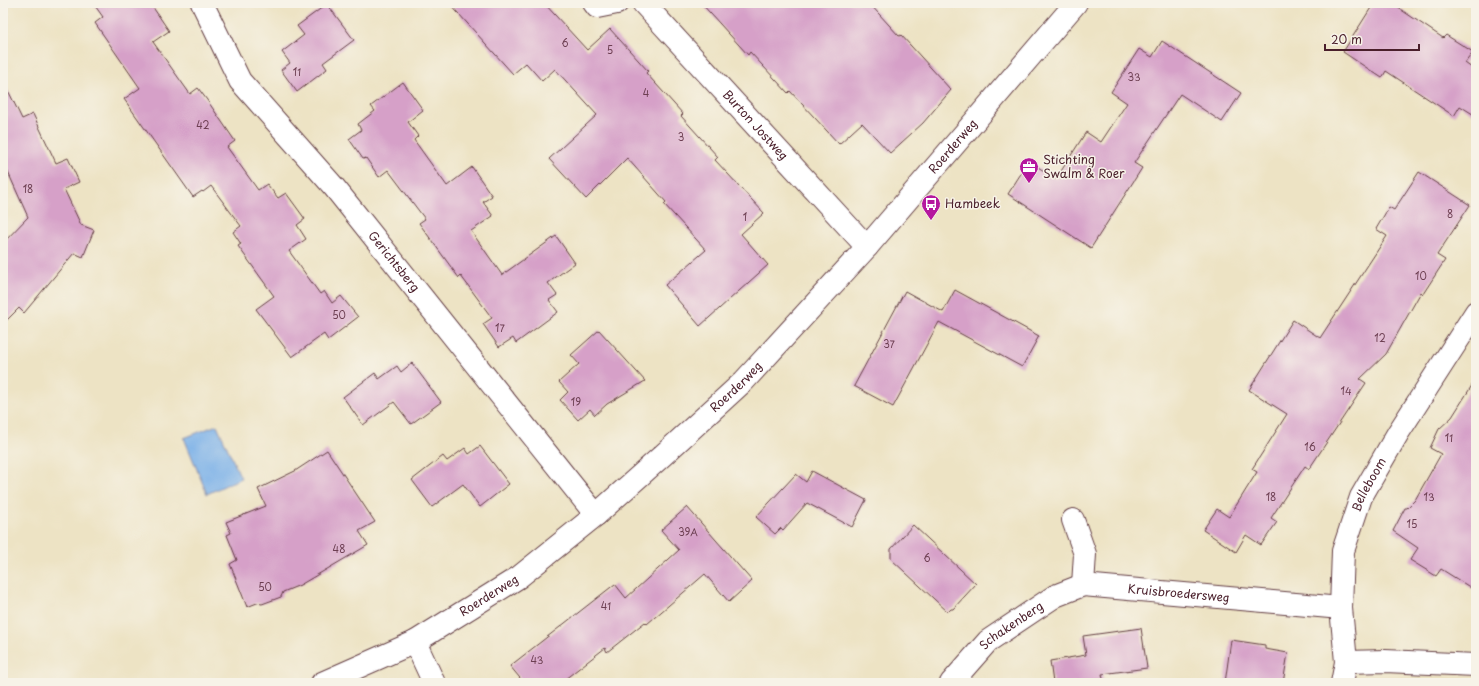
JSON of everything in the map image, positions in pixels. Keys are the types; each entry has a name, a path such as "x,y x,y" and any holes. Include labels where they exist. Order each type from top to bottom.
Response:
{"street":[{"name":"Gerichtsberg","path":"202,3 240,81 334,187 596,515"},
{"path":"594,3 597,7 617,3"},
{"name":"Burton Jostweg","path":"643,3 867,247"},
{"name":"Roerderweg","path":"322,683 415,642 519,577 596,515 744,380 867,247 1076,3"},
{"name":"Belleboom","path":"1342,683 1346,662 1341,608 1343,551 1361,497 1398,433 1476,312"},
{"path":"1073,520 1086,554 1083,585"},
{"name":"Kruisbroedersweg","path":"1083,585 1341,608"},
{"name":"Schakenberg","path":"951,683 988,641 1055,596 1083,585"},
{"path":"415,642 434,683"},
{"path":"1346,662 1384,661 1476,665"}],"water":[{"path":"217,425 241,478 207,494 184,438"}],"building":[{"path":"93,3 150,3 169,31 153,42 190,94 198,88 207,100 235,141 227,147 258,190 267,184 278,198 286,193 305,219 297,225 306,239 289,251 320,294 324,291 332,303 341,296 358,317 328,340 324,334 292,357 256,309 274,296 238,246 241,244 233,232 241,226 211,186 193,197 124,99 140,88 95,23 103,17"},
{"path":"449,3 544,3 587,50 610,29 648,71 646,73 683,114 681,116 718,157 715,160 764,213 741,234 768,265 700,326 665,285 706,250 664,204 666,202 627,158 586,199 549,159 597,115 555,69 542,81 526,63 513,74"},
{"path":"701,3 869,3 899,36 901,35 951,90 923,123 890,153 862,123 839,144 790,91 788,93 750,52 748,55"},
{"path":"1374,3 1391,3 1443,38 1446,35 1473,52 1465,63 1476,71 1476,116 1460,106 1454,116 1386,71 1382,78 1343,52"},
{"path":"327,4 354,40 323,63 327,69 297,92 281,70 290,63 282,52 304,35 297,26"},
{"path":"1162,41 1241,93 1222,122 1180,94 1134,163 1142,168 1091,248 1008,194 1029,161 1056,179 1086,132 1101,142 1127,103 1111,92 1139,49 1152,57"},
{"path":"3,80 22,119 33,114 56,163 68,158 79,182 64,189 81,225 94,230 83,257 74,253 24,313 19,308 3,324 3,243 28,217 3,161"},
{"path":"403,82 423,110 408,122 418,136 414,140 447,186 472,167 492,196 483,202 493,216 471,231 502,275 556,236 575,263 548,283 557,295 549,300 558,312 516,343 513,338 499,347 483,324 492,318 461,276 459,278 419,223 425,219 388,170 379,177 366,158 363,159 349,139 361,130 358,124 375,111 371,106"},
{"path":"1419,172 1470,205 1437,255 1445,260 1423,294 1421,292 1386,354 1360,379 1366,383 1309,469 1305,466 1271,518 1277,522 1261,545 1246,535 1236,552 1203,530 1217,509 1229,517 1257,472 1252,469 1287,414 1249,390 1293,320 1320,338 1387,236 1376,229 1389,207 1394,210"},
{"path":"955,290 1039,336 1022,367 939,322 893,407 854,386 905,291 943,312"},
{"path":"599,330 645,381 607,404 595,415 590,409 578,420 560,400 568,392 559,382 579,364 571,355"},
{"path":"412,363 441,402 411,424 394,402 363,425 343,397 375,373 379,379 397,366 401,372"},
{"path":"1476,379 1476,591 1441,569 1436,576 1410,560 1418,548 1393,531 1405,508 1407,508 1415,500 1441,454 1430,448 1439,429 1452,417"},
{"path":"480,446 509,484 480,507 463,484 432,507 412,480 443,456 447,461 465,448 469,454"},
{"path":"327,450 375,522 359,531 368,545 300,585 283,592 281,597 262,604 257,603 247,607 230,564 237,560 227,535 231,533 226,522 266,506 258,489 295,471"},
{"path":"812,471 866,500 852,527 807,503 783,530 781,528 775,534 756,517 796,474 806,482"},
{"path":"687,507 752,581 729,602 705,574 647,624 645,622 607,652 605,648 560,683 524,683 510,666 615,584 626,598 679,550 661,530"},
{"path":"913,525 976,584 953,609 948,612 891,559 891,549"},
{"path":"1141,628 1147,668 1102,674 1104,683 1053,683 1050,661 1086,655 1083,636"},
{"path":"1231,640 1265,645 1265,649 1288,653 1283,683 1225,683"}],"place":[{"name":"Stichting Swalm & Roer","path":"1029,184"},
{"name":"Hambeek","path":"931,221"}]}
